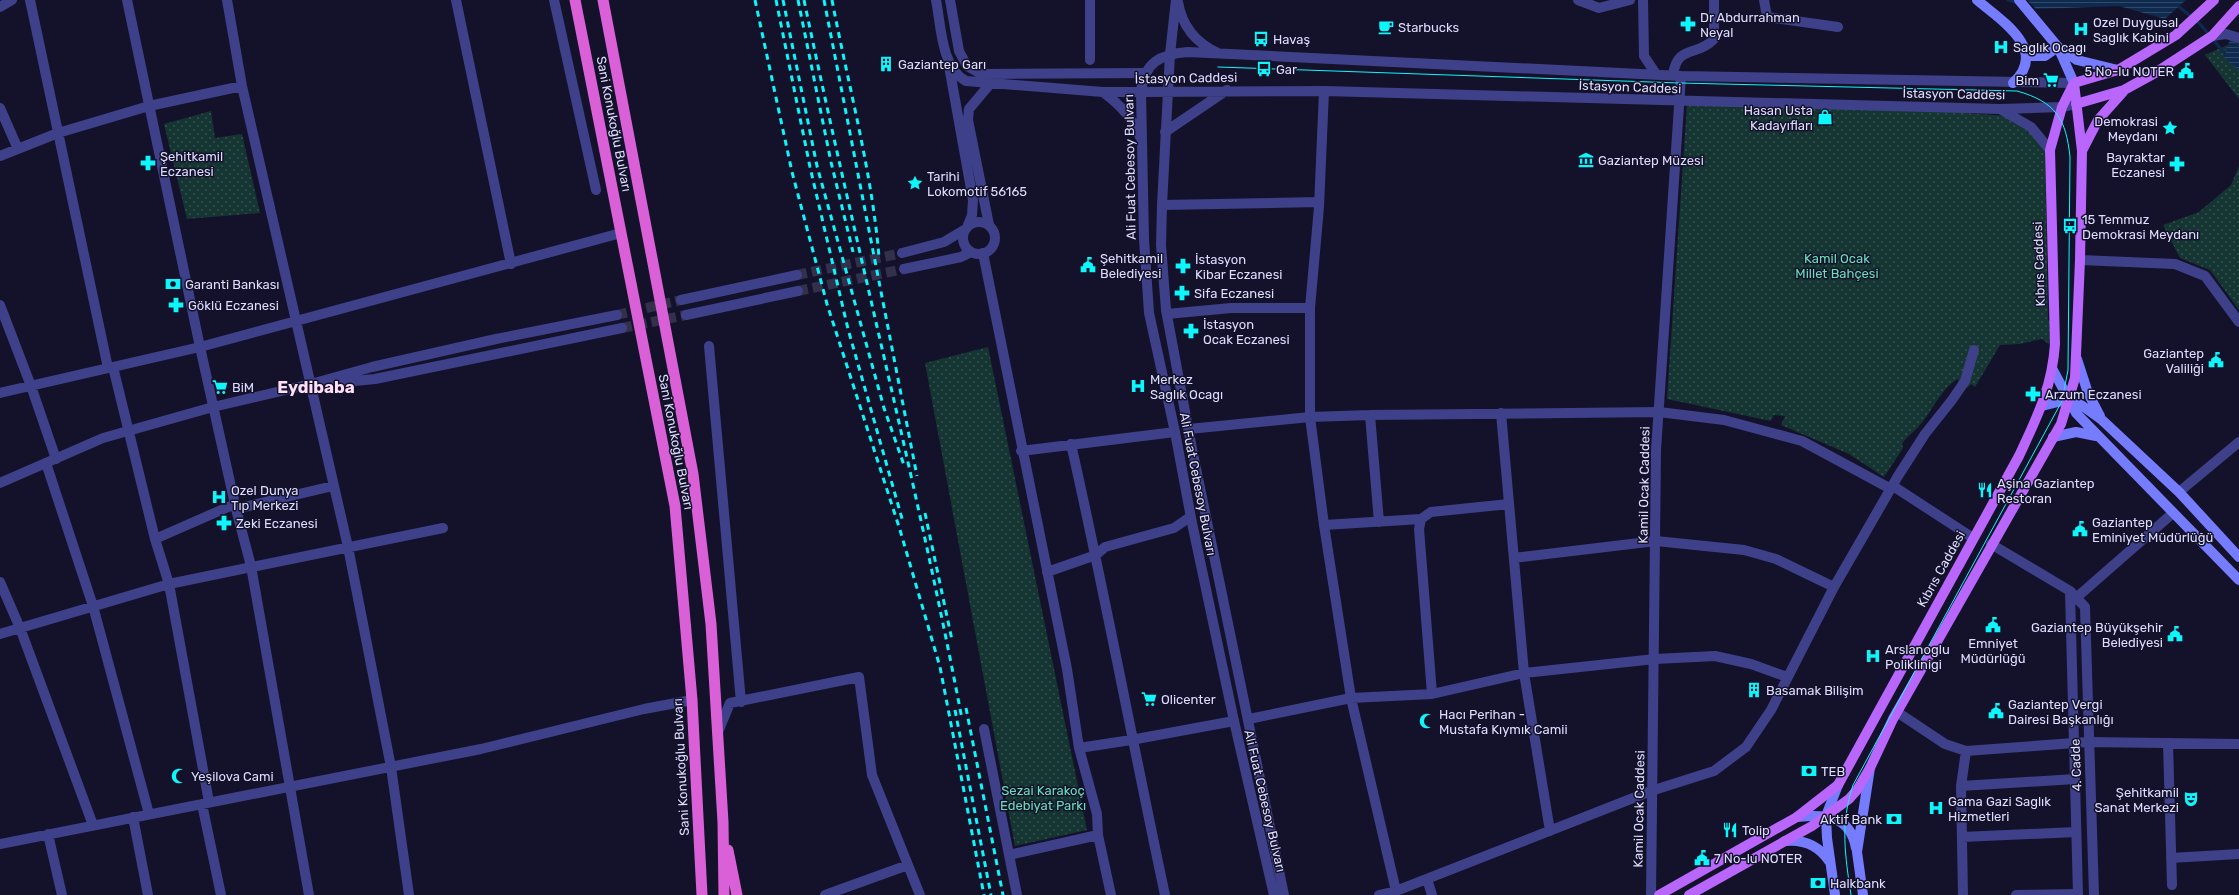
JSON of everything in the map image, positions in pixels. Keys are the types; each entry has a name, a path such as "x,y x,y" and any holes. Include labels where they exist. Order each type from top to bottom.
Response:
{"highway":[{"name":"Sani Konukoğlu Bulvarı","path":"575,0 675,506 692,700 702,895"},
{"name":"Sani Konukoğlu Bulvarı","path":"603,0 693,474 711,624 723,822 724,895"},
{"path":"723,822 737,895"}],"main road":[{"path":"1978,0 2014,30 2022,42 2026,56 2025,67 2021,75 2013,83"},
{"path":"1689,895 1786,841 1826,816 1849,799 1857,790 1870,768 1897,712 2053,437 2069,402 2075,378 2080,260 2082,151 2074,83 2058,47 2019,0"},
{"path":"2074,83 2118,70 2176,35 2213,0"},
{"name":"İstasyon Caddesi","path":"2076,104 2124,90 2212,36 2239,6"},
{"path":"2026,56 2045,56 2058,47"},
{"path":"2058,47 2077,60 2118,70"},
{"name":"Kıbrıs Caddesi","path":"1659,895 1797,817 1838,785 2019,456 2042,406 2053,370 2055,344 2050,150 2062,107 2074,83"},
{"path":"2082,151 2098,120 2124,90"},
{"path":"2075,350 2083,379 2102,420"},
{"path":"2053,370 2076,413 2096,436 2239,580"},
{"path":"2042,406 2048,403 2077,402 2102,420 2180,492 2239,557"},
{"path":"2053,437 2076,432 2096,436"},
{"path":"1857,852 1870,768"},
{"path":"1835,895 1829,861 1826,816 1838,785"},
{"path":"1797,817 1826,816 1839,820 1849,830 1857,852 1863,895"},
{"path":"1786,841 1798,840 1809,843 1820,850 1829,861"}],"street":[{"path":"0,7 12,0"},
{"path":"30,0 58,134 111,368 155,539 169,584 222,895"},
{"path":"127,0 213,407 235,507 251,566 309,895"},
{"path":"227,0 242,86 348,547 391,767 410,895"},
{"path":"456,0 511,264"},
{"path":"554,0 596,190"},
{"path":"936,0 973,200 972,216 966,228 964,244 971,252"},
{"path":"950,0 959,51 967,66 981,74 1144,73"},
{"path":"1090,0 1090,60"},
{"path":"1177,0 1167,91 1162,204 1161,245 1167,314 1284,895"},
{"path":"1177,0 1180,12 1188,30 1205,46 1222,55"},
{"path":"1578,0 1599,8 1630,0"},
{"path":"1643,0 1644,56 1656,74"},
{"name":"Kamil Ocak Caddesi","path":"1651,895 1651,791 1655,659 1659,412 1680,102 1677,75 1674,64 1687,52 1700,49 1714,39 1714,0"},
{"path":"1764,0 1767,17 1838,27"},
{"path":"2212,36 2226,34 2239,38"},
{"name":"İstasyon Caddesi","path":"1144,73 1155,62 1170,54 1188,52 1222,55 1677,75 2013,83 2074,83"},
{"name":"İstasyon Caddesi","path":"948,64 954,73 966,81 1103,92 1227,90 1324,91 1680,102 2000,109 2062,107 2076,104"},
{"name":"Ali Fuat Cebesoy Bulvarı","path":"1144,73 1141,92 1144,239 1148,313 1175,432 1190,516 1234,721 1274,895"},
{"path":"904,269 961,257 971,252 983,253 990,249 995,240 994,234 989,225 968,120 969,109 990,84"},
{"path":"0,156 58,134 149,106 242,86"},
{"path":"1165,132 1227,90"},
{"path":"1324,91 1319,202 1310,308 1310,417 1324,525 1351,698 1396,891"},
{"path":"1103,92 1119,104 1129,116 1142,141"},
{"path":"0,108 18,149"},
{"path":"2000,109 2031,127 2050,150"},
{"path":"1162,204 1319,202"},
{"path":"902,253 944,242 979,221 989,225"},
{"path":"0,393 200,347 297,322 621,233"},
{"path":"983,253 1046,572 1067,669 1079,748 1097,814 1098,835 1111,895"},
{"path":"2080,260 2175,264 2205,276 2239,322"},
{"path":"681,300 797,275"},
{"path":"686,315 798,291"},
{"path":"0,305 32,386 51,461 93,606 148,814"},
{"path":"1167,314 1231,308 1310,308"},
{"path":"0,483 104,438 213,407 311,384 380,365 496,339 617,315"},
{"path":"311,384 375,379 622,328"},
{"path":"709,346 741,702"},
{"path":"1379,895 1396,891 1651,791 1714,770 1746,747 1771,710 1834,587 1892,487 1924,434 1952,400 1965,381 1974,350"},
{"path":"1189,429 1310,417 1370,415 1659,412 1724,420 1802,441 1892,487 1973,538"},
{"path":"1501,413 1524,673 1550,831"},
{"path":"1370,415 1379,522"},
{"path":"1022,450 1175,432"},
{"path":"2180,492 2239,442"},
{"path":"1071,444 1096,555 1131,740 1165,895"},
{"path":"155,539 235,507 333,486"},
{"path":"1324,525 1421,519 1431,512 1509,504"},
{"path":"2072,597 2173,513"},
{"path":"1046,572 1096,555 1105,547 1174,528 1190,516"},
{"path":"1421,519 1419,530 1432,694"},
{"path":"0,634 169,584 251,566 443,528"},
{"path":"1514,558 1656,541 1744,550 1776,559 1834,587"},
{"path":"2225,543 2239,549"},
{"path":"1991,544 2072,597"},
{"path":"0,582 20,628 93,825"},
{"path":"2016,895 2078,894 2073,744 2072,597"},
{"name":"4. Cadde","path":"2072,597 2085,607 2088,742 2094,895"},
{"path":"1249,719 1351,698 1432,694 1524,673 1655,659 1715,656 1751,664 1787,677"},
{"path":"718,732 730,703 859,678 872,775 920,895"},
{"path":"0,844 391,767 481,748 644,709 692,700"},
{"path":"1897,712 1945,744 1966,751 2088,742 2239,744"},
{"path":"1079,748 1234,721"},
{"path":"984,728 1017,895"},
{"path":"2168,743 2172,885"},
{"path":"1963,895 1961,786 1966,751"},
{"path":"1961,786 2075,779"},
{"path":"133,817 148,895"},
{"path":"1962,837 2076,832"},
{"path":"48,834 62,895"},
{"path":"1009,855 1098,835"},
{"path":"2171,858 2239,854"},
{"path":"825,895 908,865"},
{"path":"1427,879 1432,895"}],"green space":[{"path":"2239,40 2239,99 2205,55"},
{"name":"Kamil Ocak Millet Bahçesi","path":"1687,105 1916,110 2010,116 2041,142 2045,152 2048,320 2051,322 2050,345 2042,339 2020,344 2000,345 1975,387 1971,384 1967,388 1960,385 1958,379 1952,383 1942,394 1924,420 1902,444 1903,448 1884,477 1849,454 1781,425 1785,416 1774,415 1771,421 1667,399"},
{"path":"211,111 215,138 242,134 260,213 187,219 164,124"},
{"path":"2239,166 2239,310 2210,270 2180,258 2163,225 2199,212 2231,185"},
{"name":"Sezai Karakoç Edebiyat Parkı","path":"988,347 1087,830 1015,846 925,363"}],"water":[{"path":"2027,0 2186,0 2165,19 2119,6 2036,9"},
{"path":"2231,38 2239,46 2239,71 2223,56"}],"waterway":[{"path":"2008,0 2016,2"},
{"path":"2177,5 2200,24 2226,55"}],"tunnel":[{"path":"797,275 902,253"},
{"path":"798,291 904,269"},
{"path":"617,315 681,300"},
{"path":"622,328 686,315"}],"tram line":[{"path":"1218,67 1680,83 2017,91 2030,95 2041,101 2057,114 2066,132 2070,157 2068,370 2062,401 1853,785 1846,813 1845,826 1847,866 1851,895"}],"railway":[{"path":"755,0 792,172 827,304 900,530 940,667 984,895"},
{"path":"776,0 810,167 848,329 903,522"},
{"path":"783,0 817,166 884,408 905,468"},
{"path":"798,0 831,162 853,252"},
{"path":"804,0 843,180 925,539 962,719"},
{"path":"824,0 917,476"},
{"path":"832,0 865,160 876,225 879,257"},
{"path":"925,513 952,640"},
{"path":"966,708 1003,895"},
{"path":"955,710 991,895"}],"place":[{"name":"Dr Abdurrahman Neyal","path":"1688,24"},
{"name":"Starbucks","path":"1386,27"},
{"name":"Ozel Duygusal Saglık Kabini","path":"2081,29"},
{"name":"Havaş","path":"1261,39"},
{"name":"Saglık Ocagı","path":"2001,47"},
{"name":"Gaziantep Garı","path":"886,64"},
{"name":"Gar","path":"1264,69"},
{"name":"5 No-lu NOTER","path":"2186,71"},
{"name":"Bim","path":"2051,80"},
{"name":"Hasan Usta Kadayıfları","path":"1825,117"},
{"name":"Demokrasi Meydanı","path":"2170,128"},
{"name":"Gaziantep Müzesi","path":"1586,160"},
{"name":"Şehitkamil Eczanesi","path":"148,163"},
{"name":"Bayraktar Eczanesi","path":"2177,164"},
{"name":"Tarihi Lokomotif 56165","path":"915,183"},
{"name":"15 Temmuz Demokrasi Meydanı","path":"2070,226"},
{"name":"Şehitkamil Belediyesi","path":"1088,265"},
{"name":"İstasyon Kibar Eczanesi","path":"1183,266"},
{"name":"Garanti Bankası","path":"173,284"},
{"name":"Sifa Eczanesi","path":"1182,293"},
{"name":"Göklü Eczanesi","path":"176,305"},
{"name":"İstasyon Ocak Eczanesi","path":"1191,331"},
{"name":"Gaziantep Valiliği","path":"2216,360"},
{"name":"Merkez Saglık Ocagı","path":"1138,386"},
{"name":"BiM","path":"220,387"},
{"name":"Arzum Eczanesi","path":"2033,394"},
{"name":"Aşina Gaziantep Restoran","path":"1985,490"},
{"name":"Ozel Dunya Tıp Merkezi","path":"219,497"},
{"name":"Zeki Eczanesi","path":"224,523"},
{"name":"Gaziantep Eminiyet Müdürlüğü","path":"2080,529"},
{"name":"Emniyet Müdürlüğü","path":"1993,625"},
{"name":"Gaziantep Büyükşehir Belediyesi","path":"2175,634"},
{"name":"Arslanoglu Poliklinigi","path":"1873,656"},
{"name":"Basamak Bilişim","path":"1754,690"},
{"name":"Olicenter","path":"1149,699"},
{"name":"Gaziantep Vergi Dairesi Başkanlığı","path":"1996,711"},
{"name":"Hacı Perihan - Mustafa Kıymık Camii","path":"1427,721"},
{"name":"TEB","path":"1809,771"},
{"name":"Yeşilova Cami","path":"179,776"},
{"name":"Şehitkamil Sanat Merkezi","path":"2191,799"},
{"name":"Gama Gazi Saglık Hizmetleri","path":"1936,808"},
{"name":"Aktif Bank","path":"1894,819"},
{"name":"Tolip","path":"1730,830"},
{"name":"7 No-lu NOTER","path":"1702,858"},
{"name":"Halkbank","path":"1818,883"}],"district":[{"name":"Eydibaba","path":"316,387"}]}
